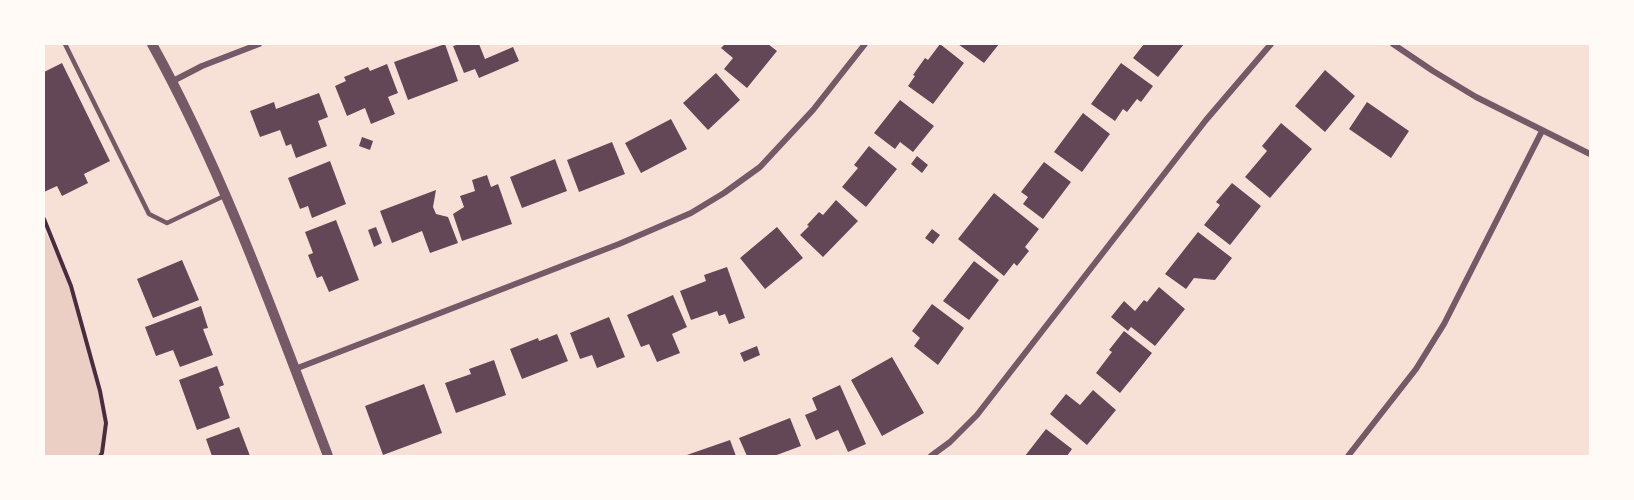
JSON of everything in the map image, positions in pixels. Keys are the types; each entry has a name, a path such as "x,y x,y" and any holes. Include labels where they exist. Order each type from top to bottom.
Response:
{"street":[{"path":"152,44 173,81 226,195 328,456"},
{"path":"173,81 202,66 259,44"},
{"path":"294,369 619,244 691,213 760,167 813,110 864,44"},
{"path":"931,456 950,442 977,415 1206,120 1271,44"},
{"path":"1393,44 1476,97 1590,154"},
{"path":"1348,456 1416,369 1444,324 1542,131"}],"lane":[{"path":"65,44 149,214 167,223 226,195"}],"path":[{"path":"44,219 70,286 100,391 106,423 100,456"}],"shaded area":[{"path":"44,229 71,286 106,423 100,456 44,456"}],"building":[{"path":"445,44 458,81 408,100 394,62"},
{"path":"479,44 485,59 513,47 519,61 479,78 475,69 464,73 453,46"},
{"path":"725,44 768,44 777,51 747,88 724,69 733,58 721,48"},
{"path":"940,44 964,63 933,104 908,86 925,58 928,60"},
{"path":"958,44 999,44 984,63"},
{"path":"1144,44 1184,44 1158,77 1133,58"},
{"path":"62,63 110,161 84,174 88,183 62,196 57,186 44,192 44,72"},
{"path":"1121,63 1153,86 1141,102 1137,99 1127,112 1123,109 1115,121 1091,104"},
{"path":"387,64 398,93 388,97 395,114 371,124 365,108 347,116 335,86 346,81 344,77 368,67 370,71"},
{"path":"1325,70 1355,96 1325,132 1295,106"},
{"path":"716,73 740,100 708,130 683,103"},
{"path":"319,93 328,117 318,121 327,146 296,158 291,144 286,146 280,130 260,137 250,111 274,102 276,109"},
{"path":"900,100 934,126 913,152 900,142 895,149 874,133"},
{"path":"1367,102 1409,131 1391,158 1349,129"},
{"path":"1083,113 1110,134 1082,172 1054,152"},
{"path":"671,119 687,149 641,173 625,143"},
{"path":"1281,123 1312,149 1270,198 1245,177 1267,151 1262,146"},
{"path":"362,137 373,141 370,150 359,146"},
{"path":"612,142 625,174 579,192 567,160"},
{"path":"869,146 897,169 866,207 842,187 858,168 854,165"},
{"path":"917,156 928,165 922,173 911,164"},
{"path":"555,159 567,191 522,208 510,177"},
{"path":"330,161 346,204 312,218 308,206 300,209 288,178"},
{"path":"1044,162 1071,182 1043,219 1023,204 1028,197 1021,192"},
{"path":"487,175 491,187 498,184 512,224 462,241 453,214 464,207 460,196 475,191 472,180"},
{"path":"1232,183 1261,206 1230,245 1204,225 1220,205 1216,202"},
{"path":"436,190 433,207 436,214 448,217 458,243 430,253 422,231 392,243 380,211"},
{"path":"994,193 1039,229 1025,247 1029,251 1017,266 1014,263 1004,276 958,239"},
{"path":"836,200 858,221 823,257 800,235 819,212 823,215"},
{"path":"336,220 359,280 329,292 322,276 317,278 308,255 313,253 305,232"},
{"path":"376,227 382,243 374,247 368,230"},
{"path":"777,227 803,258 765,289 740,258"},
{"path":"932,229 940,235 933,244 925,238"},
{"path":"1198,232 1232,258 1215,280 1194,278 1186,289 1165,274"},
{"path":"182,260 199,300 153,318 137,279"},
{"path":"974,261 999,280 969,320 943,301"},
{"path":"727,267 745,318 729,324 725,314 719,316 717,311 691,320 680,291 706,281 704,275"},
{"path":"1159,287 1185,309 1155,346 1131,327 1128,331 1111,317 1124,301 1135,311 1144,300 1147,302"},
{"path":"673,295 687,327 672,334 680,353 657,362 649,344 641,347 627,315"},
{"path":"932,304 964,328 938,365 914,346 920,338 912,331"},
{"path":"201,306 208,328 203,329 213,355 180,367 173,350 156,356 145,327"},
{"path":"609,317 625,357 597,368 592,355 580,359 570,333"},
{"path":"1124,331 1152,353 1120,393 1096,373 1112,352 1109,350"},
{"path":"557,334 568,361 522,379 510,349 538,338 539,341"},
{"path":"757,346 760,355 744,362 740,353"},
{"path":"892,357 924,413 882,436 851,380"},
{"path":"494,360 506,395 456,413 445,383 471,374 469,369"},
{"path":"217,366 224,385 219,387 230,418 197,430 179,380"},
{"path":"424,384 442,433 383,455 365,406"},
{"path":"840,385 866,444 848,452 838,430 816,440 805,415 817,410 812,398"},
{"path":"1093,390 1116,410 1087,445 1050,414 1066,394 1080,405"},
{"path":"790,418 801,446 774,456 747,456 739,438"},
{"path":"239,427 250,456 212,456 206,439"},
{"path":"1046,429 1072,449 1067,456 1025,456"},
{"path":"730,440 736,456 684,456"}]}
